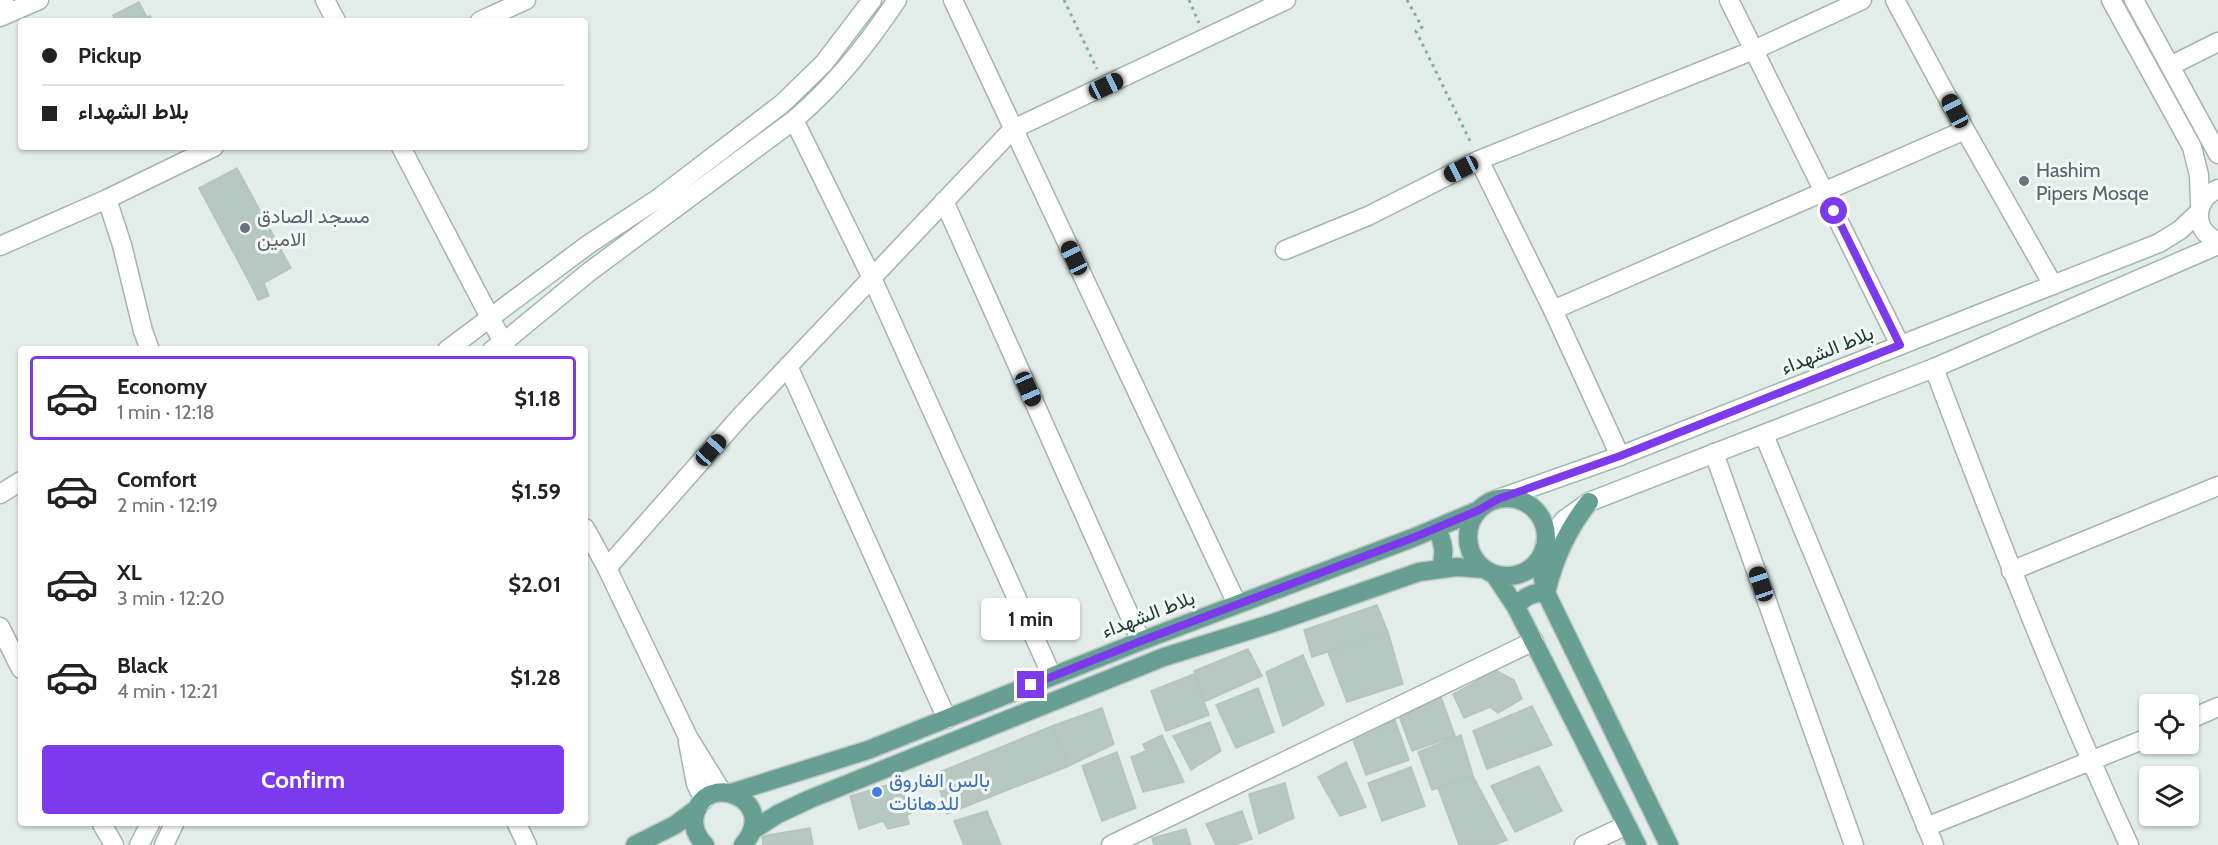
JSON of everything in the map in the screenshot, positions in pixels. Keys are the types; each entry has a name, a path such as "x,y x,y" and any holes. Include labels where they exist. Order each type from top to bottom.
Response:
{"main road":[{"path":"1637,845 1516,606 1489,572 1476,561 1470,551 1468,530 1472,519 1479,510 1498,499 1520,500 1538,513 1546,533 1542,552 1546,593 1669,845"},
{"path":"1546,593 1557,552 1589,502"},
{"name":"بلاط الشهداء","path":"635,845 675,825 713,794 727,793 868,750 1141,641 1436,529 1479,510"},
{"path":"1436,529 1444,551 1442,568"},
{"path":"749,839 778,814 810,799 1164,657 1273,623 1419,572 1442,568 1514,576 1532,567 1542,552"},
{"path":"1516,606 1525,597 1539,592 1546,593"},
{"path":"727,793 747,803 754,820 749,839"},
{"path":"701,804 694,818 698,838 705,845"}],"street":[{"path":"0,2 4,0"},
{"path":"0,17 39,0"},
{"path":"325,0 334,18"},
{"path":"487,18 526,0"},
{"path":"452,346 590,244 659,198 783,103 824,63 873,0"},
{"path":"502,346 590,272 815,102 853,61 897,0"},
{"path":"953,0 1237,604"},
{"path":"606,568 788,366 1013,129 1286,0"},
{"path":"1729,0 1900,345"},
{"path":"1285,250 1368,216 1479,160 1754,50 1862,0"},
{"path":"1895,0 1965,130 2053,285"},
{"path":"2111,0 2192,147 2201,190 2199,222 2202,230 2218,243"},
{"path":"2134,0 2216,151 2206,159 2196,160"},
{"path":"2170,66 2218,42"},
{"path":"794,120 872,278 1052,676"},
{"path":"1552,310 1965,130"},
{"path":"0,246 107,199 208,150"},
{"path":"403,150 490,318 501,346"},
{"path":"1479,160 1620,456"},
{"name":"بلاط الشهداء","path":"1498,499 1620,456 2159,243 2180,230 2199,209 2209,193 2218,189"},
{"path":"107,199 149,346"},
{"path":"944,201 1141,641"},
{"path":"1542,552 1563,520 1589,502 1934,368 2218,243"},
{"path":"788,366 947,719"},
{"path":"1934,368 2011,571 2091,762 2129,845"},
{"path":"1764,435 1934,845"},
{"path":"1714,453 1854,845"},
{"path":"0,494 18,483"},
{"path":"2011,571 2218,486"},
{"path":"588,534 688,737 727,793"},
{"path":"0,627 18,663"},
{"path":"1111,845 1534,641"},
{"path":"2199,715 2218,707"},
{"path":"688,737 701,804"},
{"path":"1926,826 2139,742"},
{"path":"1584,845 1628,825"},
{"path":"103,826 114,845"},
{"path":"139,845 149,826"},
{"path":"164,845 173,826"},
{"path":"518,826 527,845"}],"path":[{"path":"1064,0 1106,86"},
{"path":"1189,0 1206,38"},
{"path":"1407,0 1422,27 1416,31 1479,160"}],"building":[{"path":"139,2 147,17 151,18 114,18 113,15"},
{"name":"مسجد الصادق الامين","path":"237,168 291,268 253,289 199,188"},
{"path":"264,283 269,296 258,300 253,289"},
{"path":"1377,605 1388,632 1312,657 1304,630"},
{"path":"1388,632 1403,684 1347,702 1328,652"},
{"path":"1248,649 1262,676 1204,702 1194,671"},
{"path":"1303,655 1324,705 1283,726 1266,672"},
{"path":"1495,670 1514,680 1522,699 1498,713 1490,707 1464,718 1453,694 1476,682 1474,676"},
{"path":"1194,674 1209,715 1166,731 1151,691"},
{"path":"1258,688 1274,732 1236,748 1216,705"},
{"path":"1441,697 1455,736 1412,751 1398,713"},
{"path":"1532,706 1552,745 1487,769 1473,731"},
{"path":"1102,708 1114,744 1069,766 1052,726"},
{"path":"1395,720 1409,760 1366,775 1352,737"},
{"path":"1210,722 1221,751 1191,770 1173,736"},
{"path":"1052,726 1069,766 947,814 935,774"},
{"path":"1162,735 1184,782 1143,792 1131,757 1146,751 1143,744"},
{"path":"1461,735 1473,776 1432,790 1418,752"},
{"path":"1117,752 1136,808 1102,821 1082,766"},
{"path":"1346,762 1366,807 1340,816 1318,777"},
{"path":"1539,766 1562,811 1515,832 1491,786"},
{"path":"1411,767 1425,806 1382,821 1368,783"},
{"path":"1473,776 1507,840 1494,845 1459,845 1438,788"},
{"path":"904,780 917,810 907,815 909,824 888,829 883,821 859,829 850,796"},
{"path":"1285,783 1294,818 1259,834 1249,794"},
{"path":"987,811 1001,845 964,845 954,821"},
{"path":"1242,811 1252,839 1234,845 1216,845 1206,824"},
{"path":"810,828 813,845 763,845 762,836"},
{"path":"1186,829 1191,845 1154,845 1152,838"}],"place":[{"name":"Hashim Pipers Mosqe","path":"2024,181"},
{"name":"مسجد الصادق الامين","path":"245,228"},
{"name":"بالس الفاروق للدهانات","path":"877,792"}],"route":[{"path":"1031,685 1436,529 1479,510 1487,503 1620,456 1900,345 1834,211"}]}
